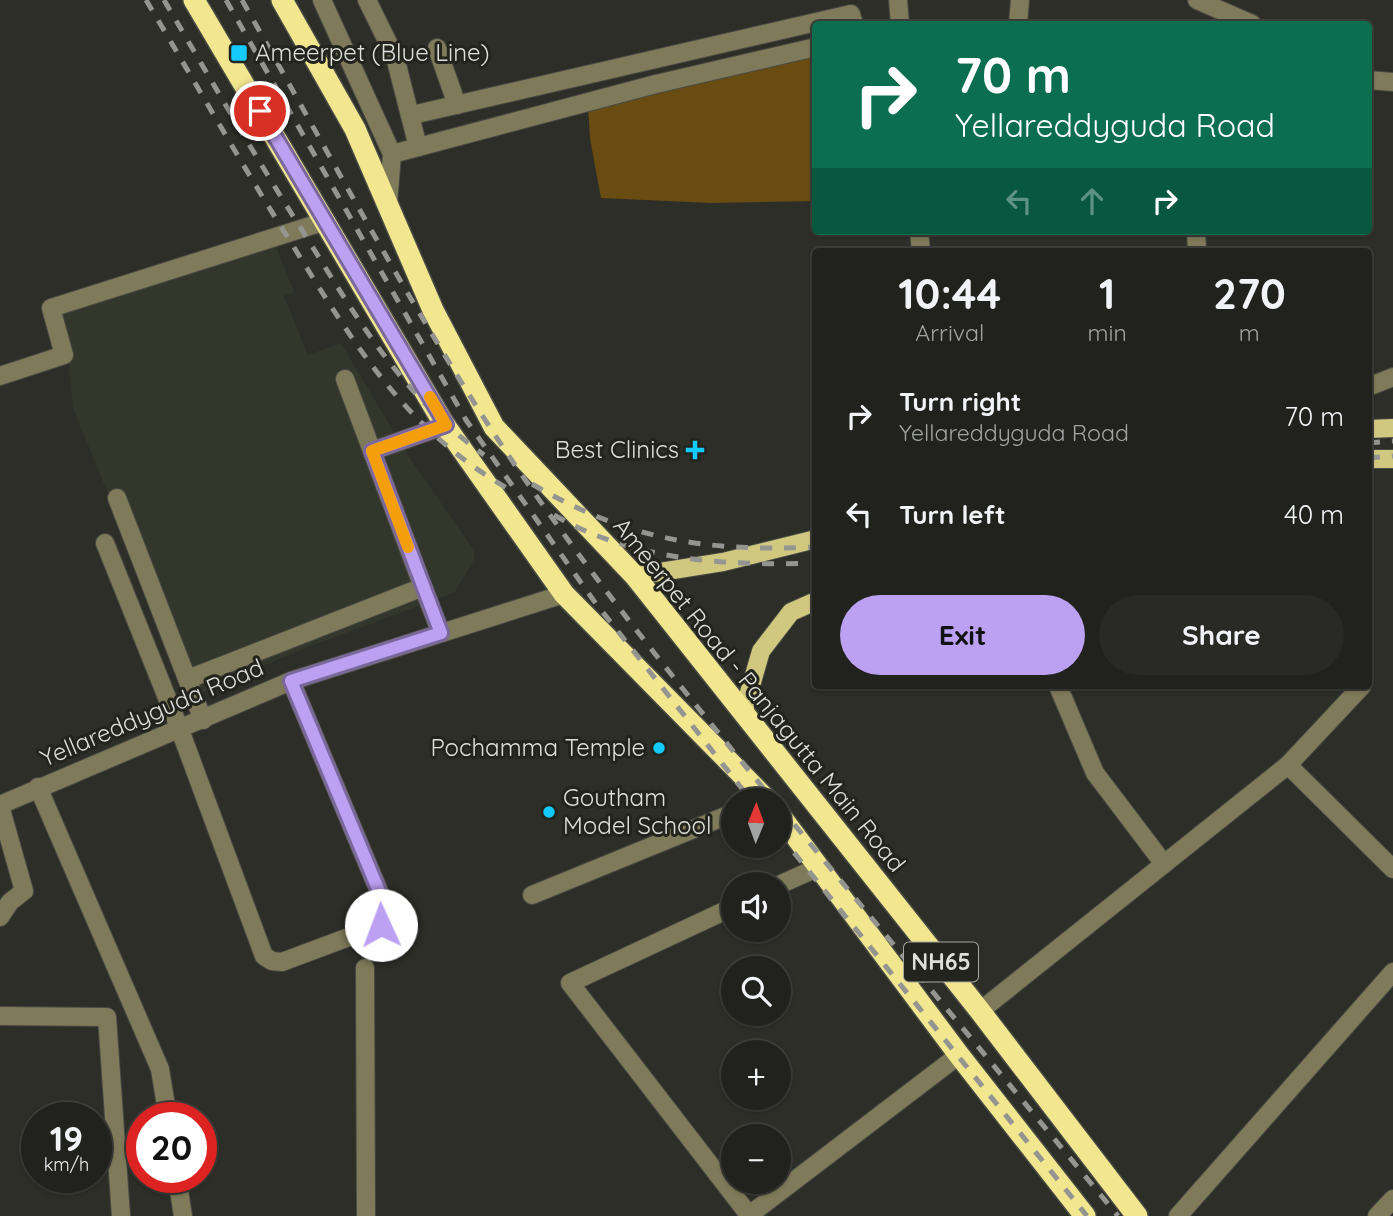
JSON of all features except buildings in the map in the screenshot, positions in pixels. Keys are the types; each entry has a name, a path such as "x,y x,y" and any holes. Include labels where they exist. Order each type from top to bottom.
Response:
{"highway":[{"path":"194,0 446,425 565,594 755,788"},
{"name":"Ameerpet Road - Panjagutta Main Road","path":"282,0 355,129 433,310 494,427 635,576 744,710 1137,1216"},
{"name":"NH65","path":"791,830 959,1055 1085,1216"}],"main road":[{"path":"1372,429 1393,428"},
{"path":"1372,459 1393,459"},
{"path":"635,576 723,562 812,540"},
{"path":"744,710 761,651 790,612 812,603"}],"street":[{"path":"322,0 392,154 388,206"},
{"path":"368,0 395,57 412,115 418,147"},
{"path":"898,0 900,21"},
{"path":"1018,21 1020,0"},
{"path":"1196,0 1245,21"},
{"path":"817,21 851,13 853,21"},
{"path":"412,115 812,22"},
{"path":"436,48 457,105"},
{"path":"392,154 656,84 812,48"},
{"path":"649,61 656,84"},
{"path":"1372,80 1393,82"},
{"path":"0,376 64,355 51,308 326,221"},
{"path":"1372,385 1393,377"},
{"path":"345,379 441,633"},
{"path":"372,451 446,425"},
{"path":"117,498 203,720"},
{"path":"105,543 180,730 264,956 272,961 282,962 381,925 386,908 291,681"},
{"path":"187,679 422,587"},
{"name":"Yellareddyguda Road","path":"0,806 38,787 180,730 291,681 565,594"},
{"path":"1059,689 1095,773 1164,864"},
{"path":"980,1011 1288,765 1359,689"},
{"path":"1288,765 1393,869"},
{"path":"38,787 160,1069 165,1102"},
{"path":"0,806 24,891 10,902 0,917"},
{"path":"532,895 721,818"},
{"path":"791,880 819,867"},
{"path":"721,913 570,983 748,1216 959,1055"},
{"path":"365,968 366,1216"},
{"path":"1178,1216 1393,972"},
{"path":"0,1016 107,1017 121,1216"},
{"path":"179,1193 183,1216"},
{"path":"1377,1216 1393,1199"}],"shaded area":[{"path":"812,58 812,201 711,203 601,198 590,139 588,105"},
{"path":"274,241 294,292 284,296 308,355 341,343 407,454 474,550 474,560 454,593 303,649 187,699 146,587 73,408 68,356 55,309"}],"railway":[{"path":"146,0 271,211 359,348 411,412 474,467 512,491"},
{"path":"164,0 270,179 364,328 384,356 429,408 484,455"},
{"path":"226,0 466,420 594,601 742,788"},
{"path":"242,0 358,208 513,463 584,562 763,788"},
{"path":"1372,443 1393,441"},
{"path":"1372,458 1393,456"},
{"path":"532,484 601,518 668,538 738,547 812,547"},
{"path":"554,515 584,530 648,551 714,561 812,563"},
{"path":"791,821 1118,1216"},
{"path":"791,849 1087,1216"}],"slow traffic":[{"path":"408,547 372,451 446,425 430,397"}],"place":[{"name":"Ameerpet (Blue Line)","path":"239,53"},
{"name":"Best Clinics","path":"695,450"},
{"name":"Pochamma Temple","path":"659,748"},
{"name":"Goutham Model School","path":"549,812"}],"route":[{"path":"260,111 446,425 372,451 441,633 291,681 386,908 386,918 381,925"}]}
